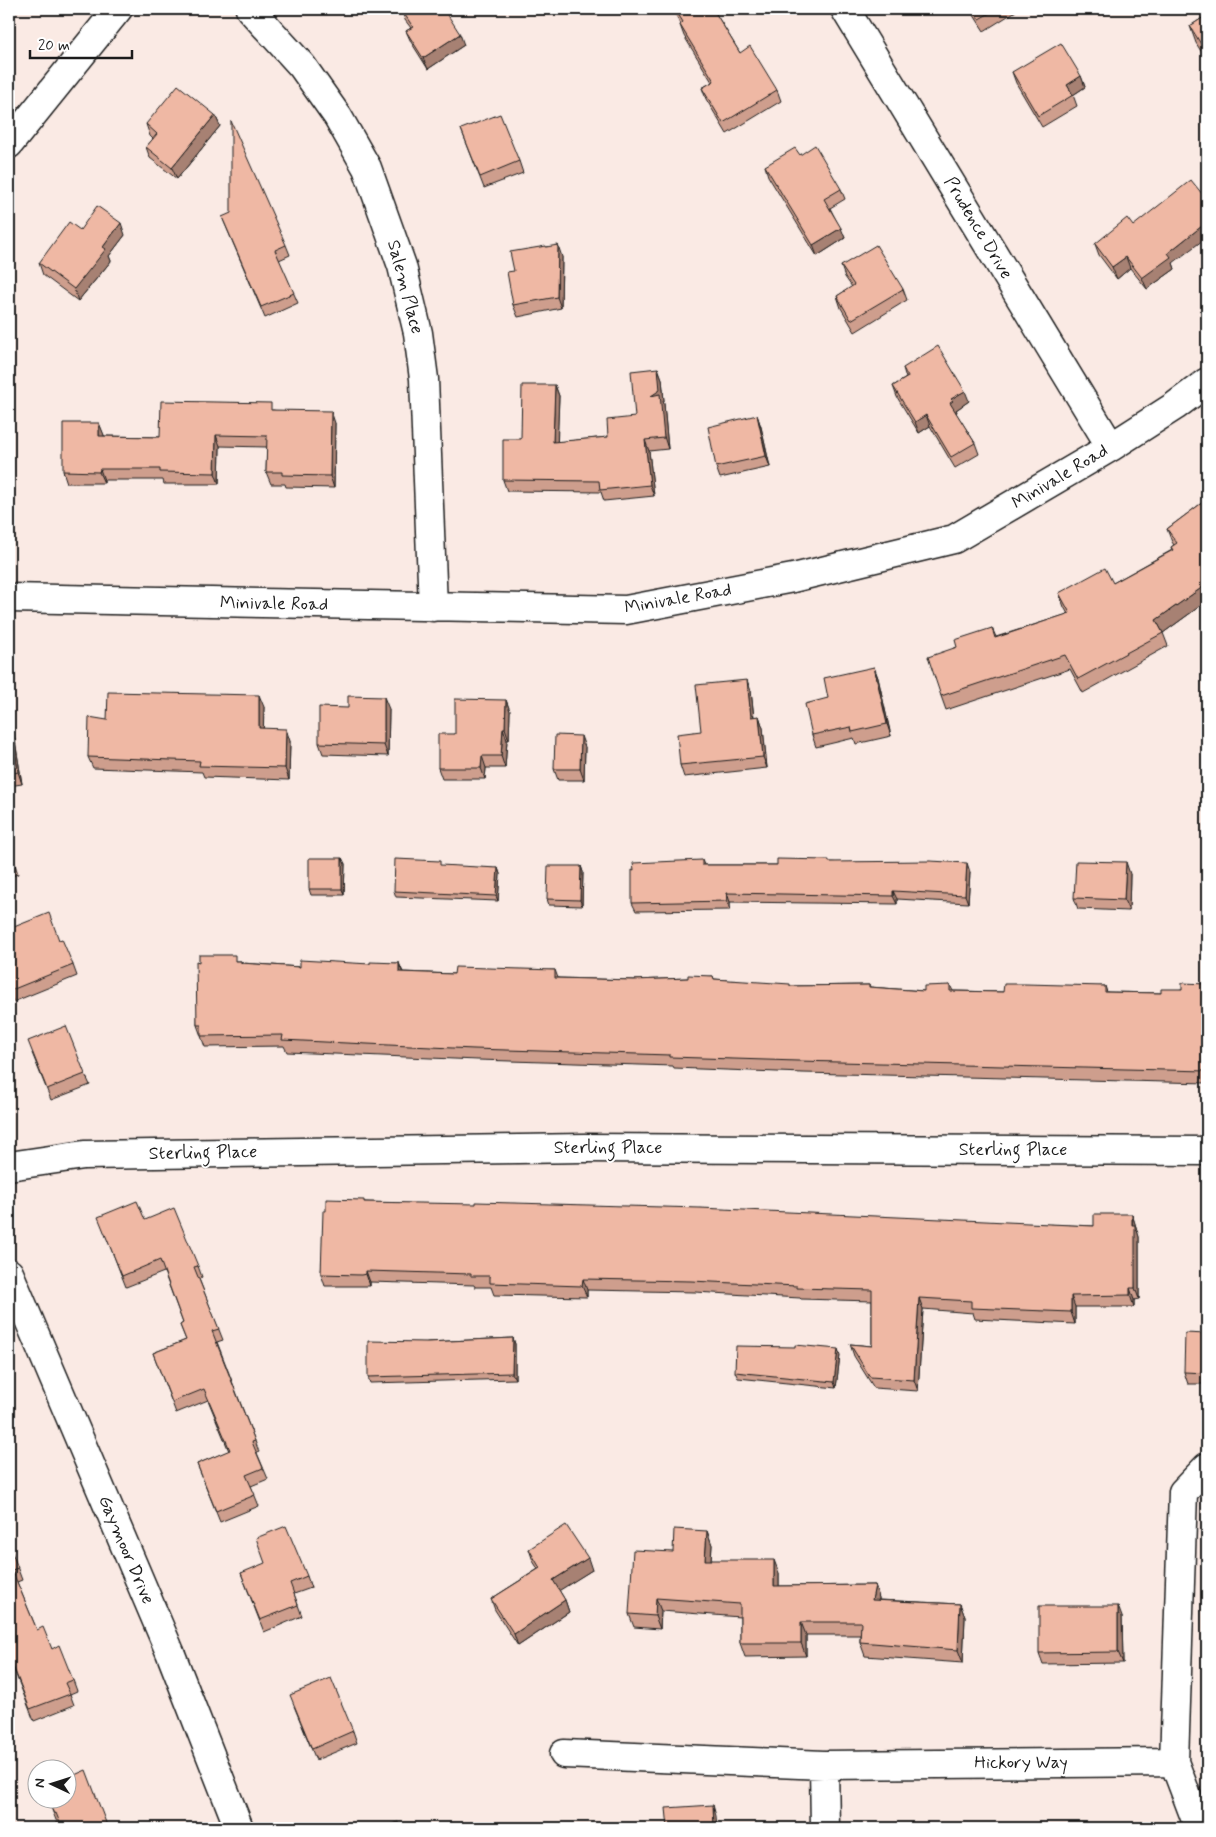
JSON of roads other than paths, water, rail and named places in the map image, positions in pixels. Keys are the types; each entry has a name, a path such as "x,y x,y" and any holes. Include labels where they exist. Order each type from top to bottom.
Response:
{"street":[{"path":"9,144 118,9"},
{"name":"Salem Place","path":"250,9 302,66 338,117 367,168 402,266 418,333 424,378 433,607"},
{"name":"Prudence Drive","path":"845,9 1111,447"},
{"name":"Minivale Road","path":"9,598 626,610 793,578 954,539 1111,447 1175,406 1207,382"},
{"name":"Sterling Place","path":"9,1166 84,1155 574,1148 1207,1151"},
{"name":"Gaymoor Drive","path":"9,1273 170,1652 239,1828"},
{"path":"1199,1828 1174,1762 1183,1492 1207,1467"},
{"name":"Hickory Way","path":"564,1754 824,1765 1174,1762"},
{"path":"824,1765 825,1828"}]}
